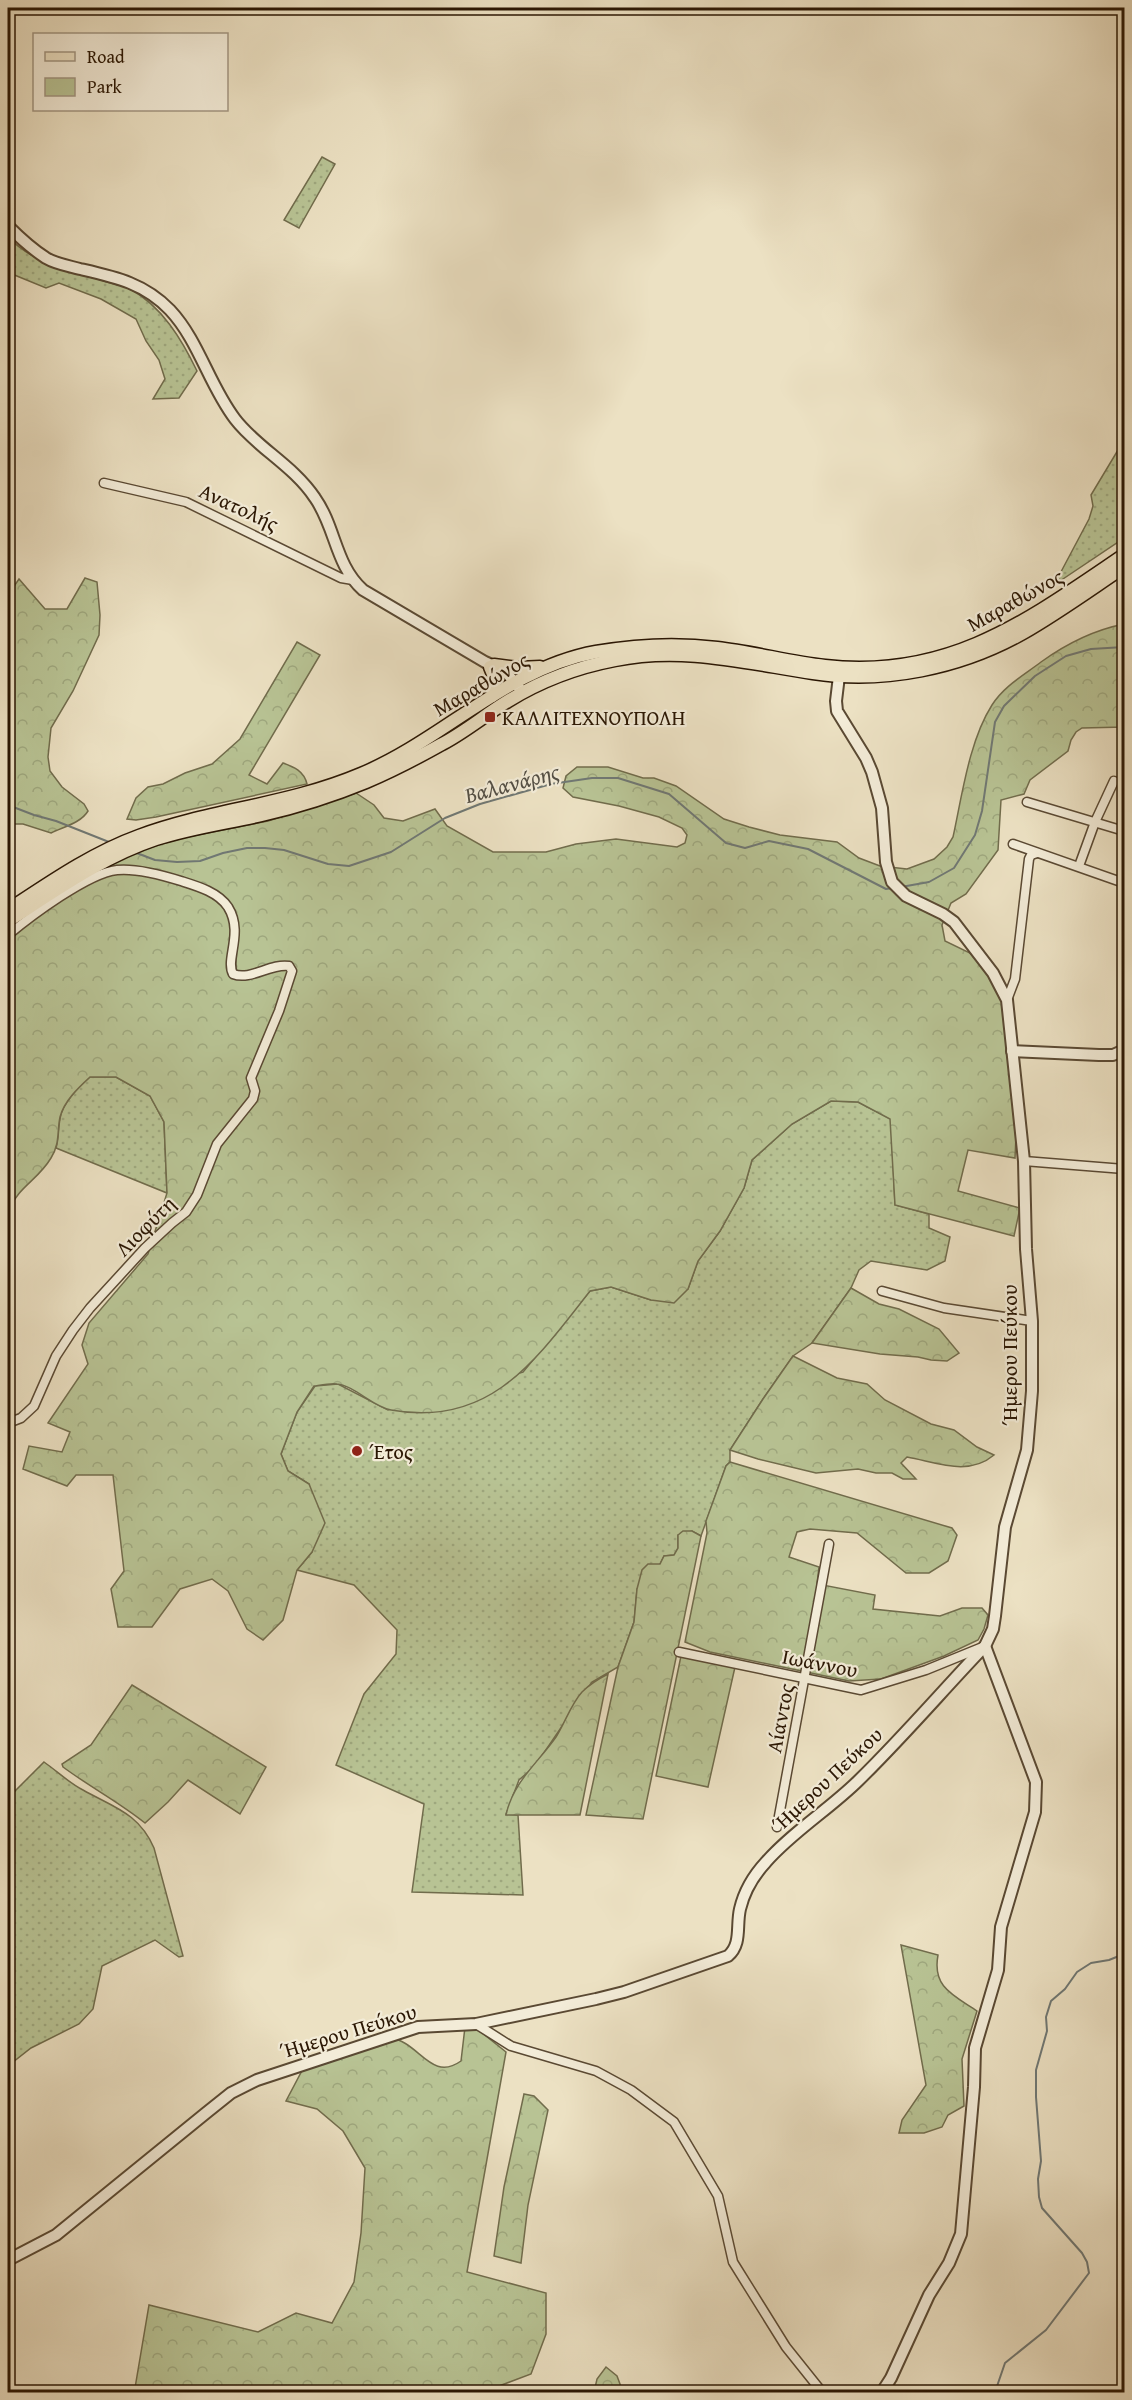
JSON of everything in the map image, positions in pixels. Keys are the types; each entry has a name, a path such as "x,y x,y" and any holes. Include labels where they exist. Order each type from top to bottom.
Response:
{"main road":[{"name":"Μαραθώνος","path":"8,910 104,856 175,824 290,798 354,777 406,752 511,684 550,667 592,653 663,645 718,648 829,666 869,667 906,664 956,652 1003,633 1036,615 1125,555"},
{"name":"Μαραθώνος","path":"142,839 291,807 358,785 443,744 518,695 600,663 647,655 686,655 717,657 839,676 908,673 944,665 990,650 1035,626 1125,567"},
{"path":"492,696 495,679 490,665 518,669 550,667"},
{"name":"Μαραθώνος","path":"8,921 104,856"}],"street":[{"path":"8,226 46,258 132,282 152,294 170,310 187,331 216,389 237,421 288,466 316,500 330,527 340,560 353,580 363,590 490,665 505,671 518,695"},
{"name":"Ανατολής","path":"104,483 186,502 341,578 353,580"},
{"name":"Ήμερου Πεύκου","path":"8,2260 56,2235 206,2113 240,2089 294,2067 418,2027 476,2024 624,1992 728,1956 735,1949 738,1941 739,1911 744,1897 754,1876 768,1859 860,1779 985,1646 993,1629 1010,1506 1027,1450 1032,1391 1032,1321 1026,1249 1024,1161 1007,1000 993,973 954,922 910,898 892,882 886,862 882,808 872,772 837,711 839,676"},
{"path":"1079,866 1095,822 1114,781"},
{"path":"1027,802 1125,831"},
{"path":"1013,844 1125,882"},
{"path":"1007,1000 1015,980 1029,859 1031,855 1037,853"},
{"name":"Λιοφύτη","path":"8,935 47,907 98,876 110,871 131,870 196,885 223,901 229,909 235,926 236,937 230,967 233,974 241,976 282,965 289,966 292,971 251,1078 255,1091 253,1099 217,1144 196,1195 186,1212 171,1223 90,1308 72,1330 56,1356 34,1406 21,1418 8,1423"},
{"path":"1012,1052 1106,1055 1125,1050"},
{"path":"1024,1161 1125,1169"},
{"path":"882,1292 944,1308 1032,1321"},
{"name":"Αίαντος","path":"777,1827 829,1544"},
{"path":"882,2392 891,2378 929,2295 949,2263 961,2234 974,2087 975,2048 998,1970 1001,1927 1035,1812 1036,1782 985,1646"},
{"name":"Ιωάννου","path":"679,1652 845,1688 867,1689 926,1670 985,1646"},
{"path":"476,2024 511,2046 596,2070 631,2090 674,2122 718,2196 733,2262 786,2347 822,2392"}],"green space":[{"path":"322,157 335,164 299,228 284,220"},
{"path":"8,237 40,260 127,288 152,305 178,336 197,371 179,398 153,399 165,379 159,360 146,341 136,319 101,299 59,283 46,288 12,274 8,271"},
{"path":"1124,440 1124,538 1054,585 1089,519 1093,506 1091,495"},
{"path":"85,578 97,582 99,635 73,691 51,728 48,757 50,771 62,787 84,804 88,811 76,822 51,833 23,824 8,824 8,595 19,579 45,609 67,609"},
{"path":"1124,624 1124,727 1082,728 1071,740 1068,751 1030,780 1024,794 1001,800 998,850 966,894 951,903 942,925 945,941 970,953 988,973 1001,998 1017,1114 1015,1158 968,1150 958,1191 1020,1208 1014,1236 895,1205 890,1119 858,1102 831,1101 792,1124 752,1160 744,1188 720,1231 698,1261 688,1289 674,1303 651,1300 611,1287 590,1291 529,1364 507,1383 483,1398 456,1409 426,1413 391,1410 344,1386 332,1384 314,1386 297,1412 281,1454 288,1471 309,1484 325,1523 312,1552 297,1570 283,1620 263,1640 247,1629 228,1591 212,1579 180,1589 152,1627 118,1627 111,1589 124,1571 113,1475 76,1475 67,1486 23,1469 29,1446 62,1452 70,1432 48,1423 88,1364 82,1345 89,1323 148,1254 167,1193 164,1122 150,1096 116,1077 90,1077 72,1095 62,1111 57,1143 51,1158 12,1202 8,1211 8,926 115,862 145,849 182,838 268,821 356,793 374,805 384,818 403,821 435,809 447,826 493,852 546,852 576,844 616,839 677,847 685,843 687,835 682,828 659,817 573,797 563,788 566,776 577,767 608,767 643,778 654,778 676,786 724,819 780,835 837,842 859,858 880,866 907,869 934,859 947,847 953,837 977,735 992,705 1002,692 1060,649 1091,634"},
{"path":"297,642 320,655 249,775 267,784 283,763 301,773 307,784 156,817 127,819 136,798 148,787 163,784 185,773 212,764 240,739"},
{"path":"90,1077 116,1077 150,1096 164,1122 167,1193 56,1148 61,1113 72,1096"},
{"path":"831,1101 858,1102 891,1119 895,1205 929,1214 929,1228 950,1237 945,1261 927,1270 871,1261 859,1270 851,1288 812,1343 793,1356 763,1399 730,1450 730,1462 726,1466 701,1536 692,1531 678,1535 678,1548 674,1555 664,1556 660,1564 637,1589 634,1622 618,1667 592,1682 535,1766 519,1780 506,1814 518,1815 523,1895 412,1892 424,1804 336,1765 364,1694 396,1654 397,1630 354,1585 297,1570 312,1552 309,1484 288,1471 281,1454 297,1412 315,1386 338,1384 388,1410 523,1372 590,1291 611,1287 651,1300 688,1289 698,1261 720,1231 744,1188 752,1160 792,1124"},
{"path":"851,1288 879,1304 899,1309 939,1329 959,1353 947,1361 931,1360 812,1343"},
{"path":"793,1356 837,1378 867,1384 885,1400 931,1424 954,1430 977,1447 994,1455 984,1462 963,1467 907,1457 901,1463 916,1479 903,1479 892,1473 876,1473 858,1469 816,1473 730,1450"},
{"path":"730,1462 952,1528 957,1535 948,1561 929,1573 906,1573 857,1533 810,1529 797,1532 789,1557 819,1567 817,1584 875,1595 873,1609 940,1616 962,1608 982,1608 988,1615 978,1640 944,1656 881,1679 849,1681 710,1652 685,1642 707,1533 706,1521 726,1466"},
{"path":"683,1531 692,1531 701,1536 643,1819 586,1815 618,1667 634,1622 637,1589 642,1570 648,1564 660,1564 664,1556 674,1555 678,1548 678,1535"},
{"path":"681,1656 735,1667 708,1787 656,1776"},
{"path":"608,1674 580,1815 506,1815 509,1803 520,1783 556,1737 578,1697 591,1684"},
{"path":"132,1685 266,1767 240,1814 188,1780 145,1823 63,1767 62,1764 91,1745"},
{"path":"44,1762 78,1787 124,1812 148,1836 154,1848 183,1956 179,1957 155,1940 102,1966 93,2009 79,2024 31,2048 8,2066 8,1798"},
{"path":"901,1945 938,1955 937,1966 941,1983 953,1995 977,2011 962,2059 964,2106 948,2115 942,2127 924,2133 899,2133 902,2120 926,2085"},
{"path":"465,2027 476,2028 506,2052 467,2272 546,2293 546,2334 531,2374 483,2392 149,2392 135,2388 149,2305 258,2332 296,2313 332,2323 354,2282 361,2233 365,2168 343,2131 317,2109 286,2101 305,2065 383,2039 399,2040 433,2064 441,2067 450,2066 461,2061"},
{"path":"524,2094 534,2096 548,2110 528,2205 521,2263 494,2256 504,2187"},
{"path":"606,2367 617,2376 623,2392 594,2392 597,2379"}],"waterway":[{"name":"Βαλανάρης","path":"901,887 929,882 954,868 975,835 982,811 995,722 1004,706 1035,676 1066,656 1091,649 1124,647"},
{"name":"Βαλανάρης","path":"134,852 155,860 177,862 200,861 247,848 265,848 284,850 328,864 349,866 391,852 445,818 480,804 551,784 592,778 618,778 669,794 726,843 745,848 769,841 808,849 886,889 893,888"},
{"name":"Βαλανάρης","path":"8,805 109,842"},
{"path":"995,2392 1005,2363 1046,2330 1089,2273 1082,2253 1042,2208 1039,2197 1038,2179 1041,2161 1036,2070 1047,2031 1046,2017 1051,2001 1065,1989 1077,1972 1091,1963 1109,1960 1124,1954"}],"place":[{"name":"ΚΑΛΛΙΤΕΧΝΟΥΠΟΛΗ","path":"490,717"},
{"name":"Έτος","path":"357,1451"}]}
